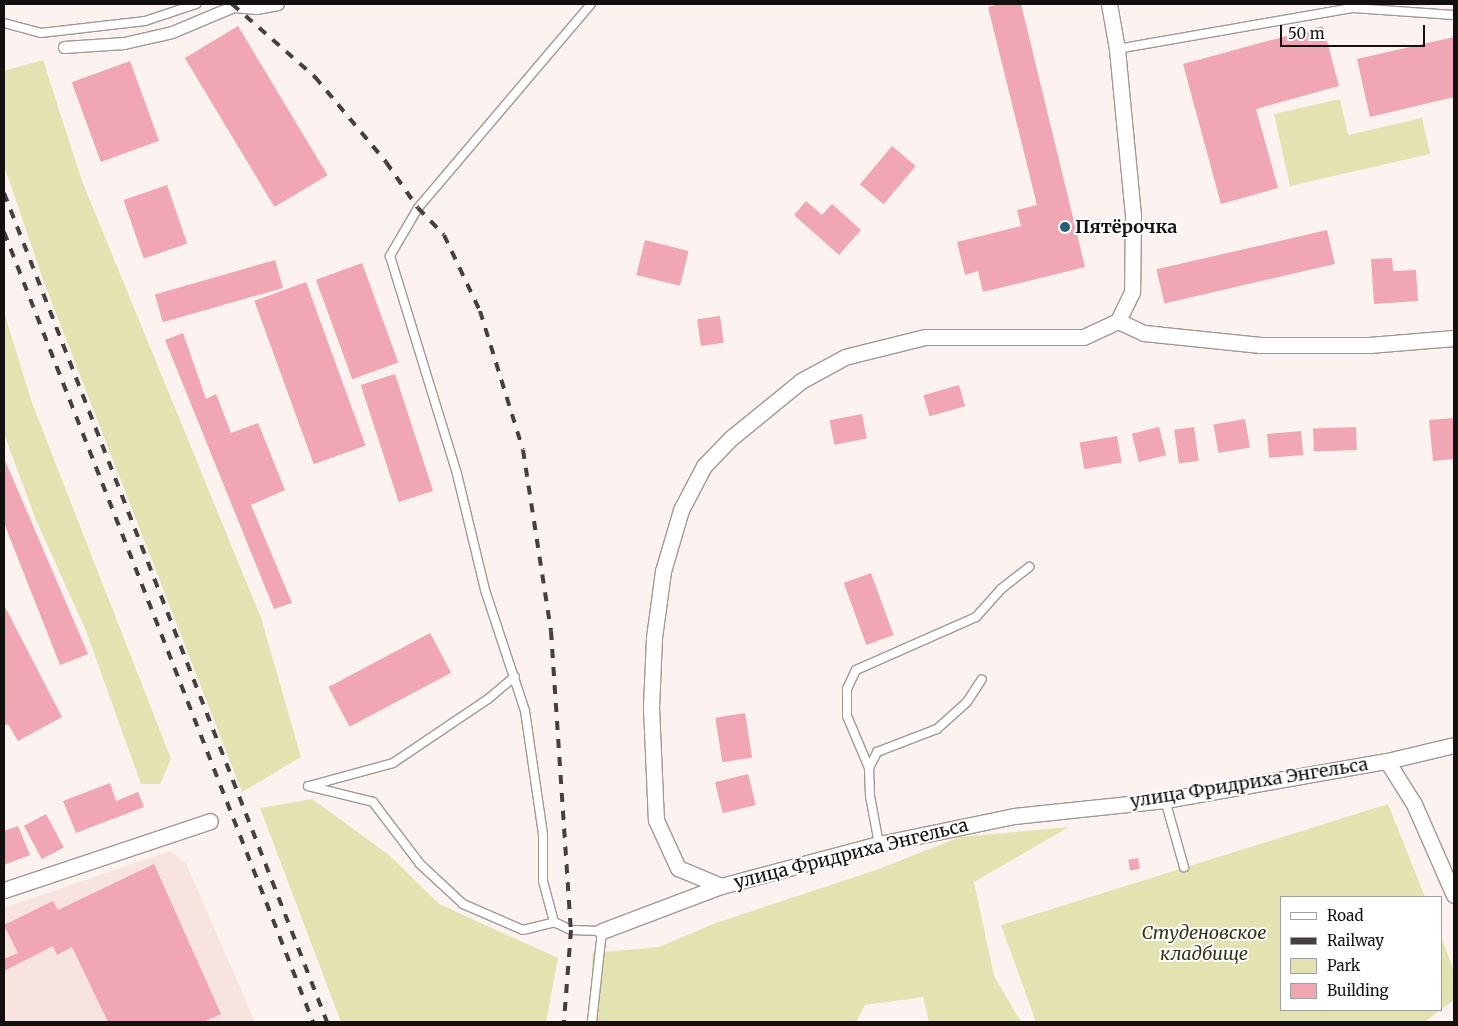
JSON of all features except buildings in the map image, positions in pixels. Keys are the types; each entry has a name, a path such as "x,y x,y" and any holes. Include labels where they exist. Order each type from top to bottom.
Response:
{"street":[{"path":"64,47 124,43 172,32 234,6 256,8 278,4"},
{"path":"1110,4 1117,49 1133,215 1132,292 1118,321 1144,333 1260,345 1369,344 1454,338"},
{"name":"улица Фридриха Энгельса","path":"1118,321 1083,337 925,337 845,357 801,381 731,438 704,466 681,510 663,571 654,638 651,716 656,820 678,868 721,886 879,844 1014,816 1165,800 1387,761 1414,804 1454,895"},
{"path":"1387,761 1454,745"},
{"path":"4,890 210,821"},
{"path":"602,930 721,886"}],"lane":[{"path":"4,23 41,33 145,21 196,4"},
{"path":"554,922 543,881 543,835 532,744 515,676 485,590 457,474 390,256 418,208 591,4"},
{"path":"1117,49 1353,8 1454,15"},
{"path":"879,844 870,796 869,768 847,716 847,689 856,670 976,617 1001,589 1029,567"},
{"path":"515,676 488,699 393,763 308,786 373,802 420,864 463,904 523,930 554,922 571,930 602,930 592,1022"},
{"path":"869,768 877,752 937,729 967,702 982,679"},
{"path":"1165,800 1184,868"}],"shaded area":[{"path":"170,851 186,863 255,1022 4,1022 4,908"}],"green space":[{"path":"43,60 82,181 261,618 301,757 242,792 43,280 4,165 4,71"},
{"path":"1340,99 1348,135 1422,118 1430,154 1290,186 1274,114"},
{"path":"4,312 32,403 171,759 160,784 141,784 86,631 36,520 4,434"},
{"path":"312,799 389,855 439,904 558,958 546,1022 341,1022 260,808"},
{"name":"Студеновское кладбище","path":"1388,804 1425,896 1280,896 1280,1011 1440,1011 1424,1022 1036,1022 1001,925"},
{"path":"1069,827 974,882 994,976 1021,1022 929,1022 923,997 865,1005 856,1022 594,1022 592,953 659,947 716,923 876,870 960,837"},
{"path":"1443,942 1454,971 1454,1000 1443,1008"}],"railway":[{"path":"232,4 315,77 386,162 418,208 444,235 480,311 523,450 551,631 571,930 564,1022"},
{"path":"4,193 327,1022"},
{"path":"4,232 313,1022"}],"place":[{"name":"Пятёрочка","path":"1065,227"}]}
